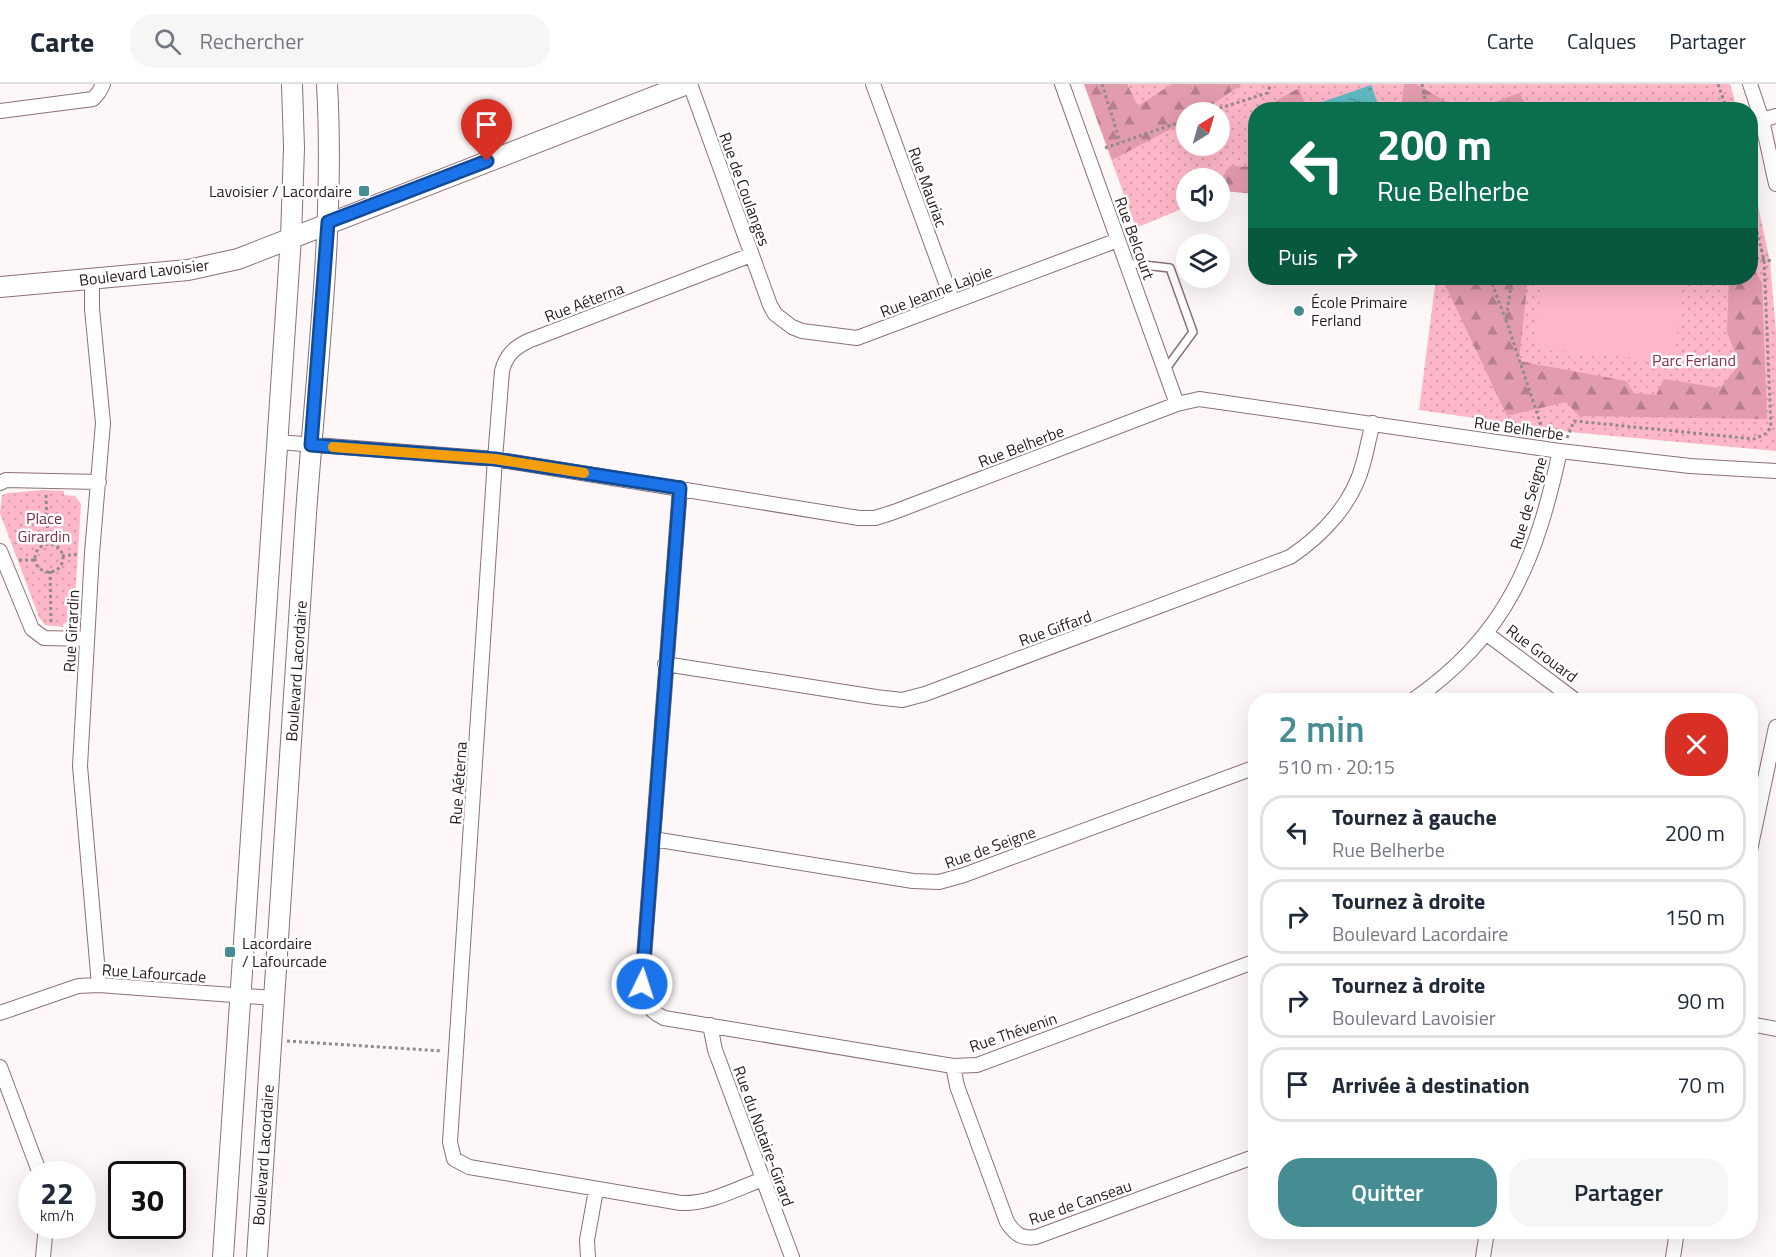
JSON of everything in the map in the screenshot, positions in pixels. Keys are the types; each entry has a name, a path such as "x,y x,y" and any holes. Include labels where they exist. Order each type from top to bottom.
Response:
{"main road":[{"name":"Boulevard Lacordaire","path":"223,1257 291,237 294,148 291,84"},
{"name":"Boulevard Lacordaire","path":"257,1257 328,222 327,84"},
{"name":"Boulevard Lavoisier","path":"0,287 188,270 238,259 328,222 688,84"}],"street":[{"path":"0,111 93,99 103,84"},
{"name":"Rue de Coulanges","path":"688,84 770,305"},
{"name":"Rue Mauriac","path":"873,84 953,302"},
{"name":"Rue Belcourt","path":"1062,84 1177,404"},
{"path":"1750,84 1756,102"},
{"path":"1758,108 1776,184"},
{"path":"1762,120 1776,116"},
{"name":"Rue Jeanne Lajoie","path":"770,305 775,314 792,327 802,331 857,338 1118,240"},
{"name":"Rue Aéterna","path":"751,255 528,341 510,353 504,361 495,459 450,1150 454,1159 469,1167 596,1190 695,1203 763,1179"},
{"name":"Rue Girardin","path":"92,279 92,309 102,405 80,766 99,985"},
{"name":"Rue Belherbe","path":"278,442 495,459 858,518 875,518 905,508 1177,404 1199,399 1555,450 1690,466 1776,471"},
{"name":"Rue Giffard","path":"665,664 902,700 925,694 1290,556 1321,532 1348,498 1363,465 1373,423"},
{"name":"Rue de Seigne","path":"1424,693 1454,669 1487,634 1513,594 1533,552 1545,517 1555,450"},
{"path":"0,483 6,480 99,482"},
{"path":"653,839 680,488"},
{"path":"0,551 32,629 44,638 86,639"},
{"name":"Rue Grouard","path":"1487,634 1566,693"},
{"path":"1758,812 1776,727"},
{"name":"Rue de Seigne","path":"653,839 901,879 939,882 964,875 1248,770"},
{"name":"Rue Thévenin","path":"653,839 643,994 646,1005 654,1013 664,1018 953,1066 977,1065 1248,964"},
{"name":"Rue Lafourcade","path":"0,1013 78,986 99,985 274,998"},
{"name":"Rue du Notaire-Girard","path":"710,1025 715,1050 792,1257"},
{"path":"1758,1026 1776,1029"},
{"name":"Rue de Canseau","path":"953,1066 957,1086 1007,1222 1018,1236 1036,1237 1248,1159"},
{"path":"0,1067 35,1161"},
{"path":"588,1257 587,1240 596,1190"},
{"path":"43,1257 45,1239"},
{"path":"1483,1257 1486,1239"},
{"path":"1673,1257 1676,1239"}],"lane":[{"path":"1126,263 1170,268 1193,332 1165,370"}],"path":[{"path":"1102,84 1120,142"},
{"path":"1230,105 1267,93 1271,84"},
{"path":"1422,84 1426,102"},
{"path":"1718,84 1724,102"},
{"path":"1105,148 1176,123"},
{"path":"1570,429 1574,422 1754,439 1767,433 1771,426 1764,260 1758,236"},
{"path":"1758,259 1772,261"},
{"path":"1493,285 1555,450"},
{"path":"1506,320 1511,285"},
{"path":"46,480 48,544"},
{"path":"48,544 60,550 62,558 59,566 50,571 39,567 35,560 40,547 48,544"},
{"path":"50,571 51,638"},
{"path":"271,1040 456,1052"}],"green space":[{"path":"1084,84 1730,84 1735,102 1248,102 1248,193 1230,192 1230,168 1176,168 1176,211 1136,228"},
{"path":"1084,84 1127,84 1138,106 1172,84 1242,84 1216,102 1176,102 1176,126 1112,160"},
{"path":"1404,84 1416,84 1445,101 1451,102 1402,102"},
{"path":"1299,88 1304,102 1274,102"},
{"path":"1519,93 1525,102 1495,102"},
{"path":"1230,166 1248,167 1248,193 1230,192"},
{"name":"Parc Ferland","path":"1758,205 1770,262 1776,332 1776,451 1570,432 1419,410 1435,285 1758,285"},
{"path":"1758,276 1762,283 1767,419 1579,416 1566,402 1507,416 1445,285 1527,285 1519,361 1626,381 1634,393 1656,395 1664,379 1720,388 1739,365 1727,331 1729,285 1758,285"},
{"path":"1541,285 1680,285 1675,361 1536,349"},
{"name":"Place Girardin","path":"43,490 64,491 64,495 75,496 81,504 74,614 72,620 63,624 63,627 45,625 39,617 0,513 2,495"}],"water":[{"path":"1371,85 1377,102 1322,102"}],"slow traffic":[{"path":"333,447 495,459 584,473"}],"place":[{"name":"Lavoisier / Lacordaire","path":"364,191"},
{"name":"École Primaire Ferland","path":"1299,311"},
{"name":"Lacordaire / Lafourcade","path":"230,952"}],"route":[{"path":"487,161 328,222 311,445 495,459 680,488 642,984"}]}
